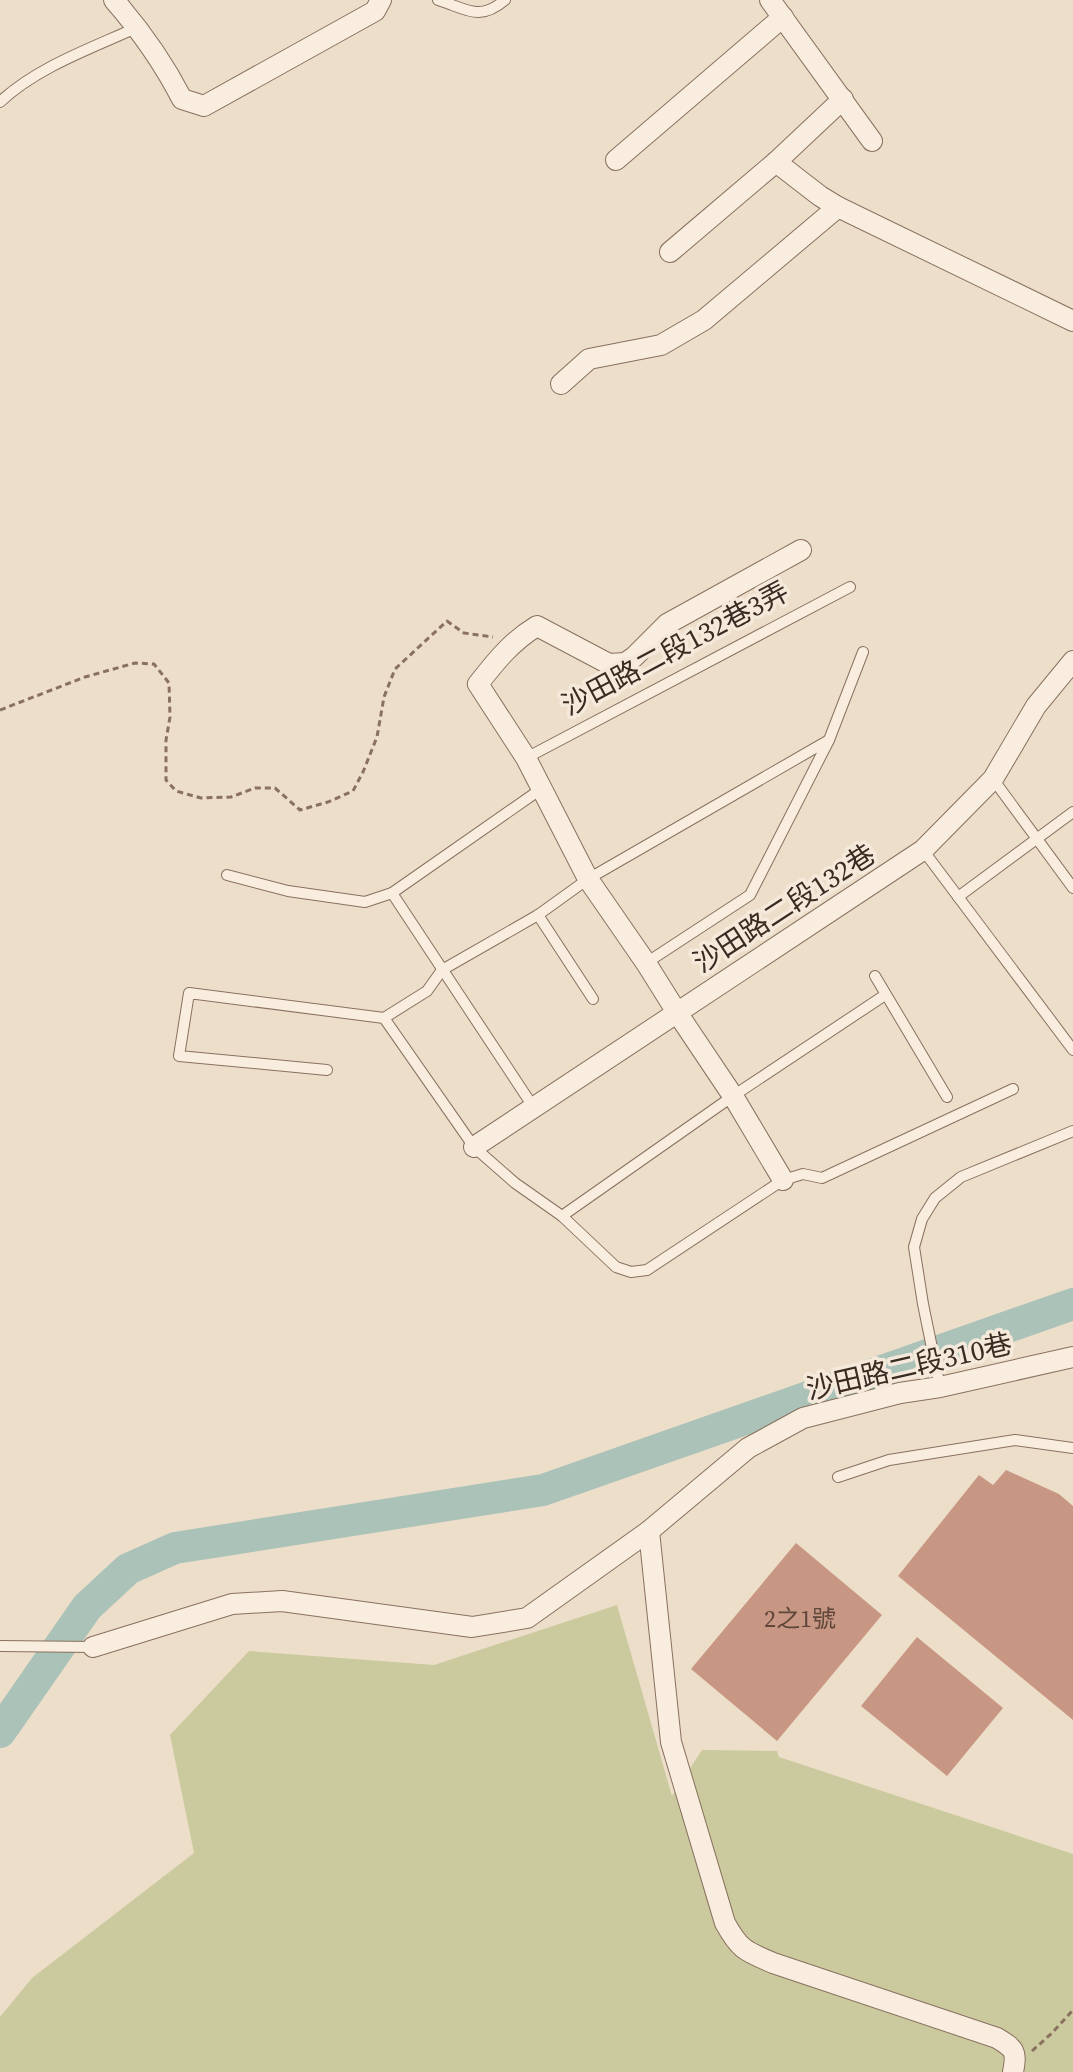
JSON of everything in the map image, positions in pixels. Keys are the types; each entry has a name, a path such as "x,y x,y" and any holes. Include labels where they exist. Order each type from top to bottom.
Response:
{"street":[{"path":"114,0 138,27 165,66 182,99 204,106 375,11 381,0"},
{"path":"770,0 872,141"},
{"path":"616,160 783,17"},
{"path":"670,252 776,162 843,99"},
{"path":"776,162 838,207 1073,321"},
{"path":"561,384 589,359 661,345 704,320 838,207"},
{"path":"783,1180 733,1096 588,879 526,758 478,684 520,636 537,626 609,664 625,663 667,624 801,550"},
{"name":"沙田路二段132巷","path":"474,1147 923,850 993,779 1036,706 1073,661"},
{"name":"沙田路二段310巷","path":"93,1647 232,1604 257,1602 282,1601 472,1627 527,1618 649,1531 748,1448 803,1418 900,1393 1073,1357"},
{"path":"649,1531 671,1742 725,1923 735,1942 746,1951 773,1963 997,2038 1012,2047 1016,2056 1013,2072"}],"lane":[{"path":"438,0 479,13 491,11 505,0"},
{"path":"0,102 12,90 57,64 138,27"},
{"name":"沙田路二段132巷3弄","path":"526,758 850,587"},
{"path":"646,963 750,895 829,740 863,652"},
{"path":"327,1070 179,1056 189,993 384,1018 427,991 442,970 538,915 588,879 829,740"},
{"path":"993,779 1073,888"},
{"path":"227,875 288,891 365,902 392,893 541,789"},
{"path":"958,897 1073,812"},
{"path":"923,850 1073,1050"},
{"path":"392,893 534,1108"},
{"path":"538,915 593,999"},
{"path":"875,976 947,1097"},
{"path":"562,1216 733,1096 885,995"},
{"path":"384,1018 474,1147 515,1183 562,1216 616,1267 631,1272 647,1270 783,1180 803,1174 822,1178 1013,1089"},
{"path":"940,1387 914,1247 922,1219 935,1198 961,1177 1073,1131"},
{"path":"838,1477 889,1460 1015,1440 1073,1448"},
{"path":"0,1646 93,1647"}],"path":[{"path":"0,710 85,677 135,663 154,664 169,683 166,780 176,791 201,798 231,797 255,788 275,788 300,810 353,791 377,737 384,697 395,669 447,621 464,633 490,638 502,635"},
{"path":"1028,2056 1073,2010"}],"green space":[{"path":"617,1605 672,1796 702,1750 777,1751 779,1757 1073,1854 1073,2072 0,2072 0,2017 32,1978 194,1853 170,1735 249,1651 434,1665"}],"building":[{"path":"1006,1470 1059,1494 1073,1506 1073,1720 898,1576 979,1475 993,1485"},
{"path":"796,1543 882,1615 777,1741 691,1669"},
{"path":"917,1637 1003,1708 947,1776 861,1706"}],"waterway":[{"path":"0,1732 87,1607 128,1569 175,1548 543,1490 1073,1304"}]}
